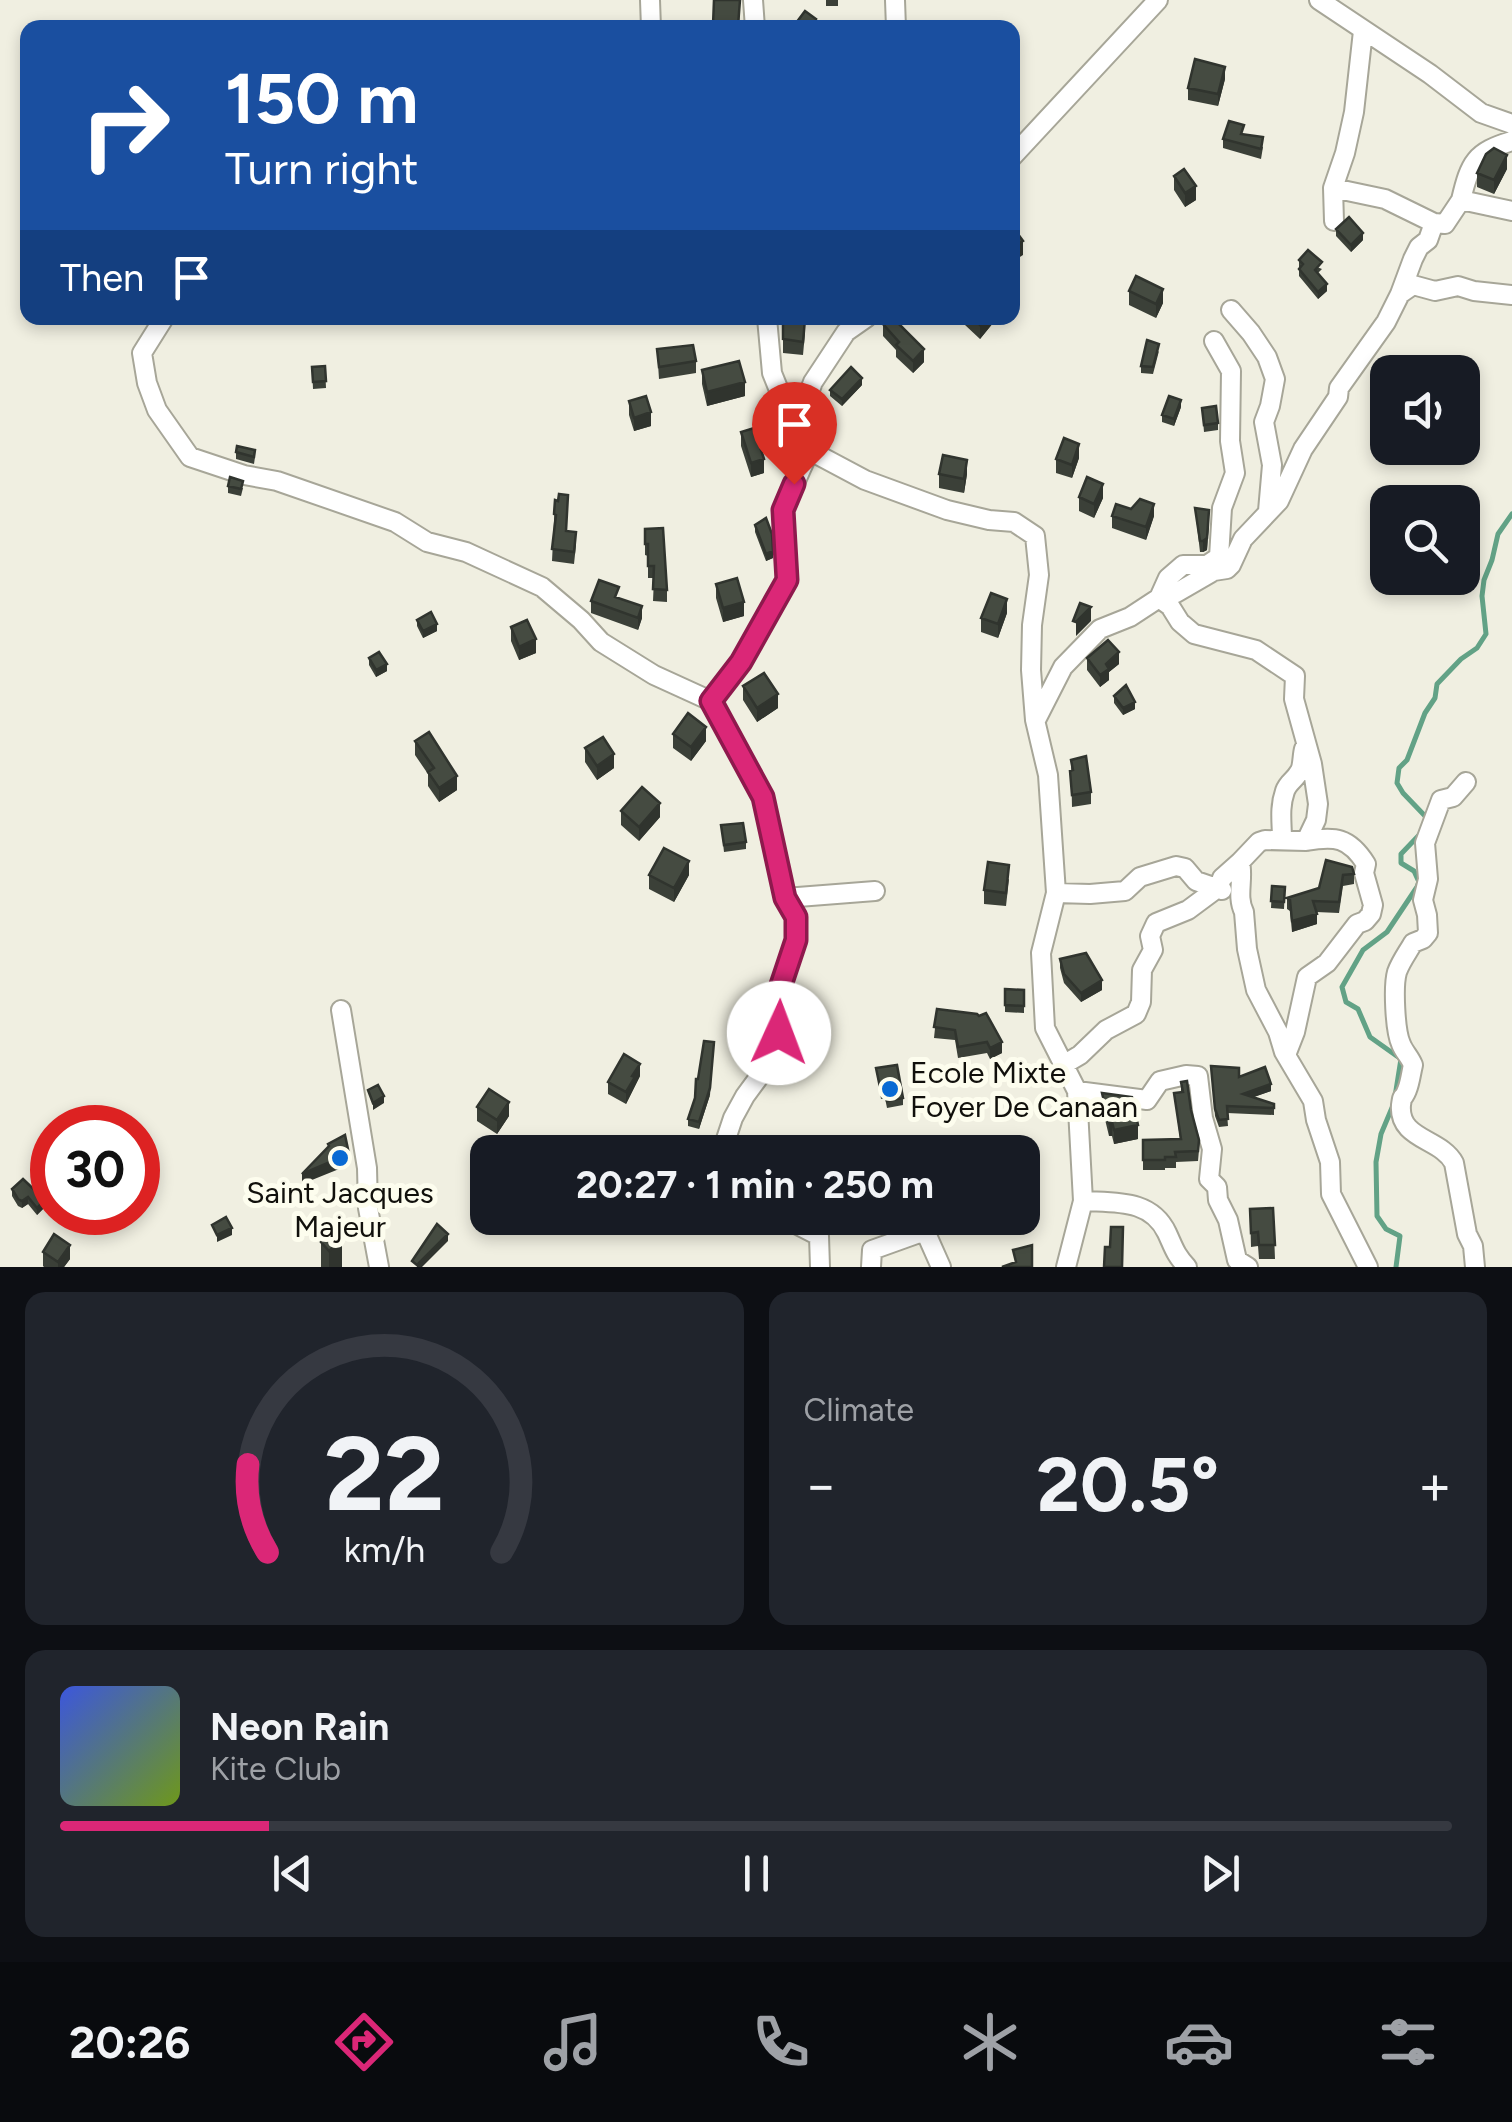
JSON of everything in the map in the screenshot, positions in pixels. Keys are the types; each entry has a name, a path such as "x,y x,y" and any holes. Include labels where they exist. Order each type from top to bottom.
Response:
{"street":[{"path":"1020,149 1131,31 1138,8 1158,0"},
{"path":"1319,0 1481,113 1512,124"},
{"path":"1334,221 1333,188 1346,153 1363,31"},
{"path":"1333,188 1384,199 1434,223 1445,224 1462,200 1465,185 1483,150 1512,141"},
{"path":"1462,200 1512,211"},
{"path":"1035,720 1063,667 1100,630 1214,571 1227,569 1243,539 1279,501 1303,450 1338,397 1339,388 1386,322 1413,259 1428,240 1434,223"},
{"path":"1400,294 1413,286 1435,291 1458,286 1474,292 1512,294"},
{"path":"1232,310 1267,357 1275,379 1264,422 1272,465 1268,511"},
{"path":"160,325 142,353 147,383 156,410 190,458 244,475 278,480 395,522 427,542 466,552 542,587 601,642 654,675 711,701 763,797 785,898 796,917 796,940 779,991 779,1033 770,1062 745,1096 728,1135"},
{"path":"711,701 741,662 787,580 783,510 806,458 772,373 768,325"},
{"path":"799,439 813,382 845,325"},
{"path":"1159,598 1168,578 1183,565 1207,565 1219,557 1222,508 1235,473 1230,442 1230,371 1214,342"},
{"path":"799,439 864,480 947,510 1014,522 1034,536 1039,575 1031,670 1035,720 1048,775 1056,893 1042,953 1045,1028 1077,1092 1083,1201 1066,1267"},
{"path":"1159,598 1194,634 1256,650 1295,676 1294,699 1318,804 1316,820 1306,841"},
{"path":"1282,839 1280,818 1286,788 1302,770 1306,744"},
{"path":"1466,782 1453,797 1441,800 1425,842 1428,879 1422,900 1428,915 1428,933 1413,943 1398,970 1395,1025 1413,1065 1402,1098 1403,1122 1410,1132 1450,1155 1454,1163 1475,1267"},
{"path":"1064,1066 1106,1030 1136,1014 1141,1002 1142,970 1153,950 1150,936 1156,923 1188,910 1219,887 1222,878 1259,842 1340,839 1352,846 1366,864 1371,914 1357,924 1327,963 1307,977 1286,1055"},
{"path":"1240,862 1240,908"},
{"path":"1056,893 1124,891 1140,877 1176,866 1185,868 1196,881 1219,887 1244,912 1256,990 1286,1055 1314,1101 1330,1162 1330,1194 1368,1267"},
{"path":"785,898 875,892"},
{"path":"341,1010 379,1267"},
{"path":"1077,1092 1147,1100 1160,1081 1198,1076 1203,1118 1212,1149 1210,1178 1228,1220 1237,1260 1248,1267"},
{"path":"1083,1201 1144,1206 1158,1217 1174,1254 1187,1267"},
{"path":"871,1267 872,1250 925,1231 940,1267"},
{"path":"816,1235 820,1267"}],"building":[{"path":"714,0 740,0 738,20 713,20"},
{"path":"805,11 816,19 815,20 798,20"},
{"path":"1195,59 1225,67 1218,94 1188,88"},
{"path":"1229,121 1244,125 1241,134 1263,137 1261,149 1223,139"},
{"path":"1494,148 1507,155 1494,180 1477,173 1486,154"},
{"path":"1184,169 1196,186 1185,193 1174,176"},
{"path":"1349,217 1363,233 1351,245 1336,229"},
{"path":"1308,250 1322,262 1315,270 1327,284 1318,292 1299,269 1303,264 1299,260"},
{"path":"1136,276 1163,289 1156,304 1129,291"},
{"path":"783,325 804,325 803,342 783,339"},
{"path":"884,325 900,325 924,349 913,361 896,345 899,342"},
{"path":"1147,340 1159,344 1153,367 1141,366"},
{"path":"693,345 696,361 659,367 657,349"},
{"path":"739,361 745,382 707,392 702,370"},
{"path":"325,366 326,381 313,382 312,367"},
{"path":"851,367 862,378 842,399 830,390"},
{"path":"646,396 651,412 634,418 629,401"},
{"path":"1169,396 1181,400 1174,419 1162,415"},
{"path":"1216,406 1218,423 1204,425 1202,408"},
{"path":"754,428 764,459 751,463 741,432"},
{"path":"1064,438 1079,444 1072,465 1056,459"},
{"path":"237,446 255,450 254,457 236,452"},
{"path":"943,455 967,460 964,479 939,474"},
{"path":"230,477 243,481 241,489 228,486"},
{"path":"1087,477 1103,484 1094,504 1079,497"},
{"path":"559,494 568,495 566,531 576,532 574,552 552,549 555,500 558,501"},
{"path":"1140,499 1154,504 1146,527 1112,516 1116,504 1131,509"},
{"path":"1195,508 1209,510 1207,538 1203,541 1200,541"},
{"path":"766,518 773,551 766,554 755,525"},
{"path":"663,528 667,590 653,589 654,566 648,566 645,544 645,529"},
{"path":"737,578 744,602 723,608 716,584"},
{"path":"599,580 619,587 615,597 642,606 638,618 591,601"},
{"path":"991,593 1007,599 998,624 981,618"},
{"path":"1080,603 1091,607 1076,622 1073,621"},
{"path":"431,612 437,624 423,631 417,620"},
{"path":"527,620 536,639 519,647 511,627"},
{"path":"1108,640 1119,652 1106,664 1109,669 1100,675 1087,658"},
{"path":"379,652 387,664 376,670 369,658"},
{"path":"764,673 778,694 757,708 743,686"},
{"path":"1126,685 1135,702 1123,708 1114,696"},
{"path":"688,713 706,727 691,747 673,734"},
{"path":"429,732 457,776 439,788 428,772 434,768 415,741"},
{"path":"603,737 614,754 597,766 585,748"},
{"path":"1086,756 1091,792 1072,795 1071,760"},
{"path":"642,787 660,803 639,827 621,811"},
{"path":"743,823 746,842 724,845 721,825"},
{"path":"664,848 689,861 674,888 649,875"},
{"path":"1326,860 1352,867 1354,874 1343,875 1339,902 1313,901 1317,914 1292,921 1287,898 1319,888"},
{"path":"988,862 1009,865 1006,893 984,890"},
{"path":"1272,886 1285,887 1284,902 1271,901"},
{"path":"1086,953 1102,980 1081,993 1064,974 1060,959"},
{"path":"1005,989 1024,990 1024,1006 1005,1005"},
{"path":"937,1009 979,1016 986,1013 1002,1042 990,1048 987,1042 958,1047 955,1030 934,1027"},
{"path":"704,1041 714,1042 710,1088 699,1122 688,1119"},
{"path":"624,1054 640,1064 626,1092 608,1082"},
{"path":"897,1065 903,1098 887,1101 876,1068"},
{"path":"1211,1066 1239,1068 1239,1077 1265,1067 1271,1084 1243,1094 1274,1104 1274,1108 1227,1106 1228,1119 1219,1120"},
{"path":"1187,1081 1198,1151 1175,1152 1176,1157 1165,1160 1143,1160 1143,1140 1181,1139 1174,1093 1183,1092 1181,1082"},
{"path":"378,1085 384,1096 373,1103 368,1090"},
{"path":"489,1089 509,1102 497,1120 477,1107"},
{"path":"1102,1093 1132,1097 1138,1125 1114,1130"},
{"path":"345,1135 349,1154 302,1174 328,1144"},
{"path":"23,1179 30,1186 30,1199 18,1199 12,1189"},
{"path":"1273,1208 1275,1245 1259,1245 1258,1232 1251,1233 1250,1209"},
{"path":"226,1217 232,1228 217,1235 212,1225"},
{"path":"437,1224 448,1234 417,1265 412,1261"},
{"path":"1111,1227 1123,1227 1122,1267 1104,1267"},
{"path":"334,1230 342,1239 329,1251 321,1242"},
{"path":"53,1235 70,1245 58,1262 43,1252"},
{"path":"1032,1245 1032,1267 1002,1267 1016,1262 1013,1250"}],"waterway":[{"path":"1426,817 1397,783 1399,768 1407,760 1435,698 1437,684 1477,648 1486,634 1484,580 1498,534 1512,514"},
{"path":"1396,1267 1400,1236 1386,1229 1377,1216 1376,1162 1381,1134 1394,1103 1401,1059 1370,1037 1358,1009 1346,1002 1342,987 1363,950 1387,932 1417,887 1414,871 1401,863 1401,854 1422,832"}],"place":[{"name":"Ecole Mixte Foyer De Canaan","path":"890,1089"},
{"name":"Saint Jacques Majeur","path":"340,1158"}],"route":[{"path":"779,1033 779,991 796,940 796,917 785,898 763,797 711,701 741,662 787,580 783,510 794,484"}]}
